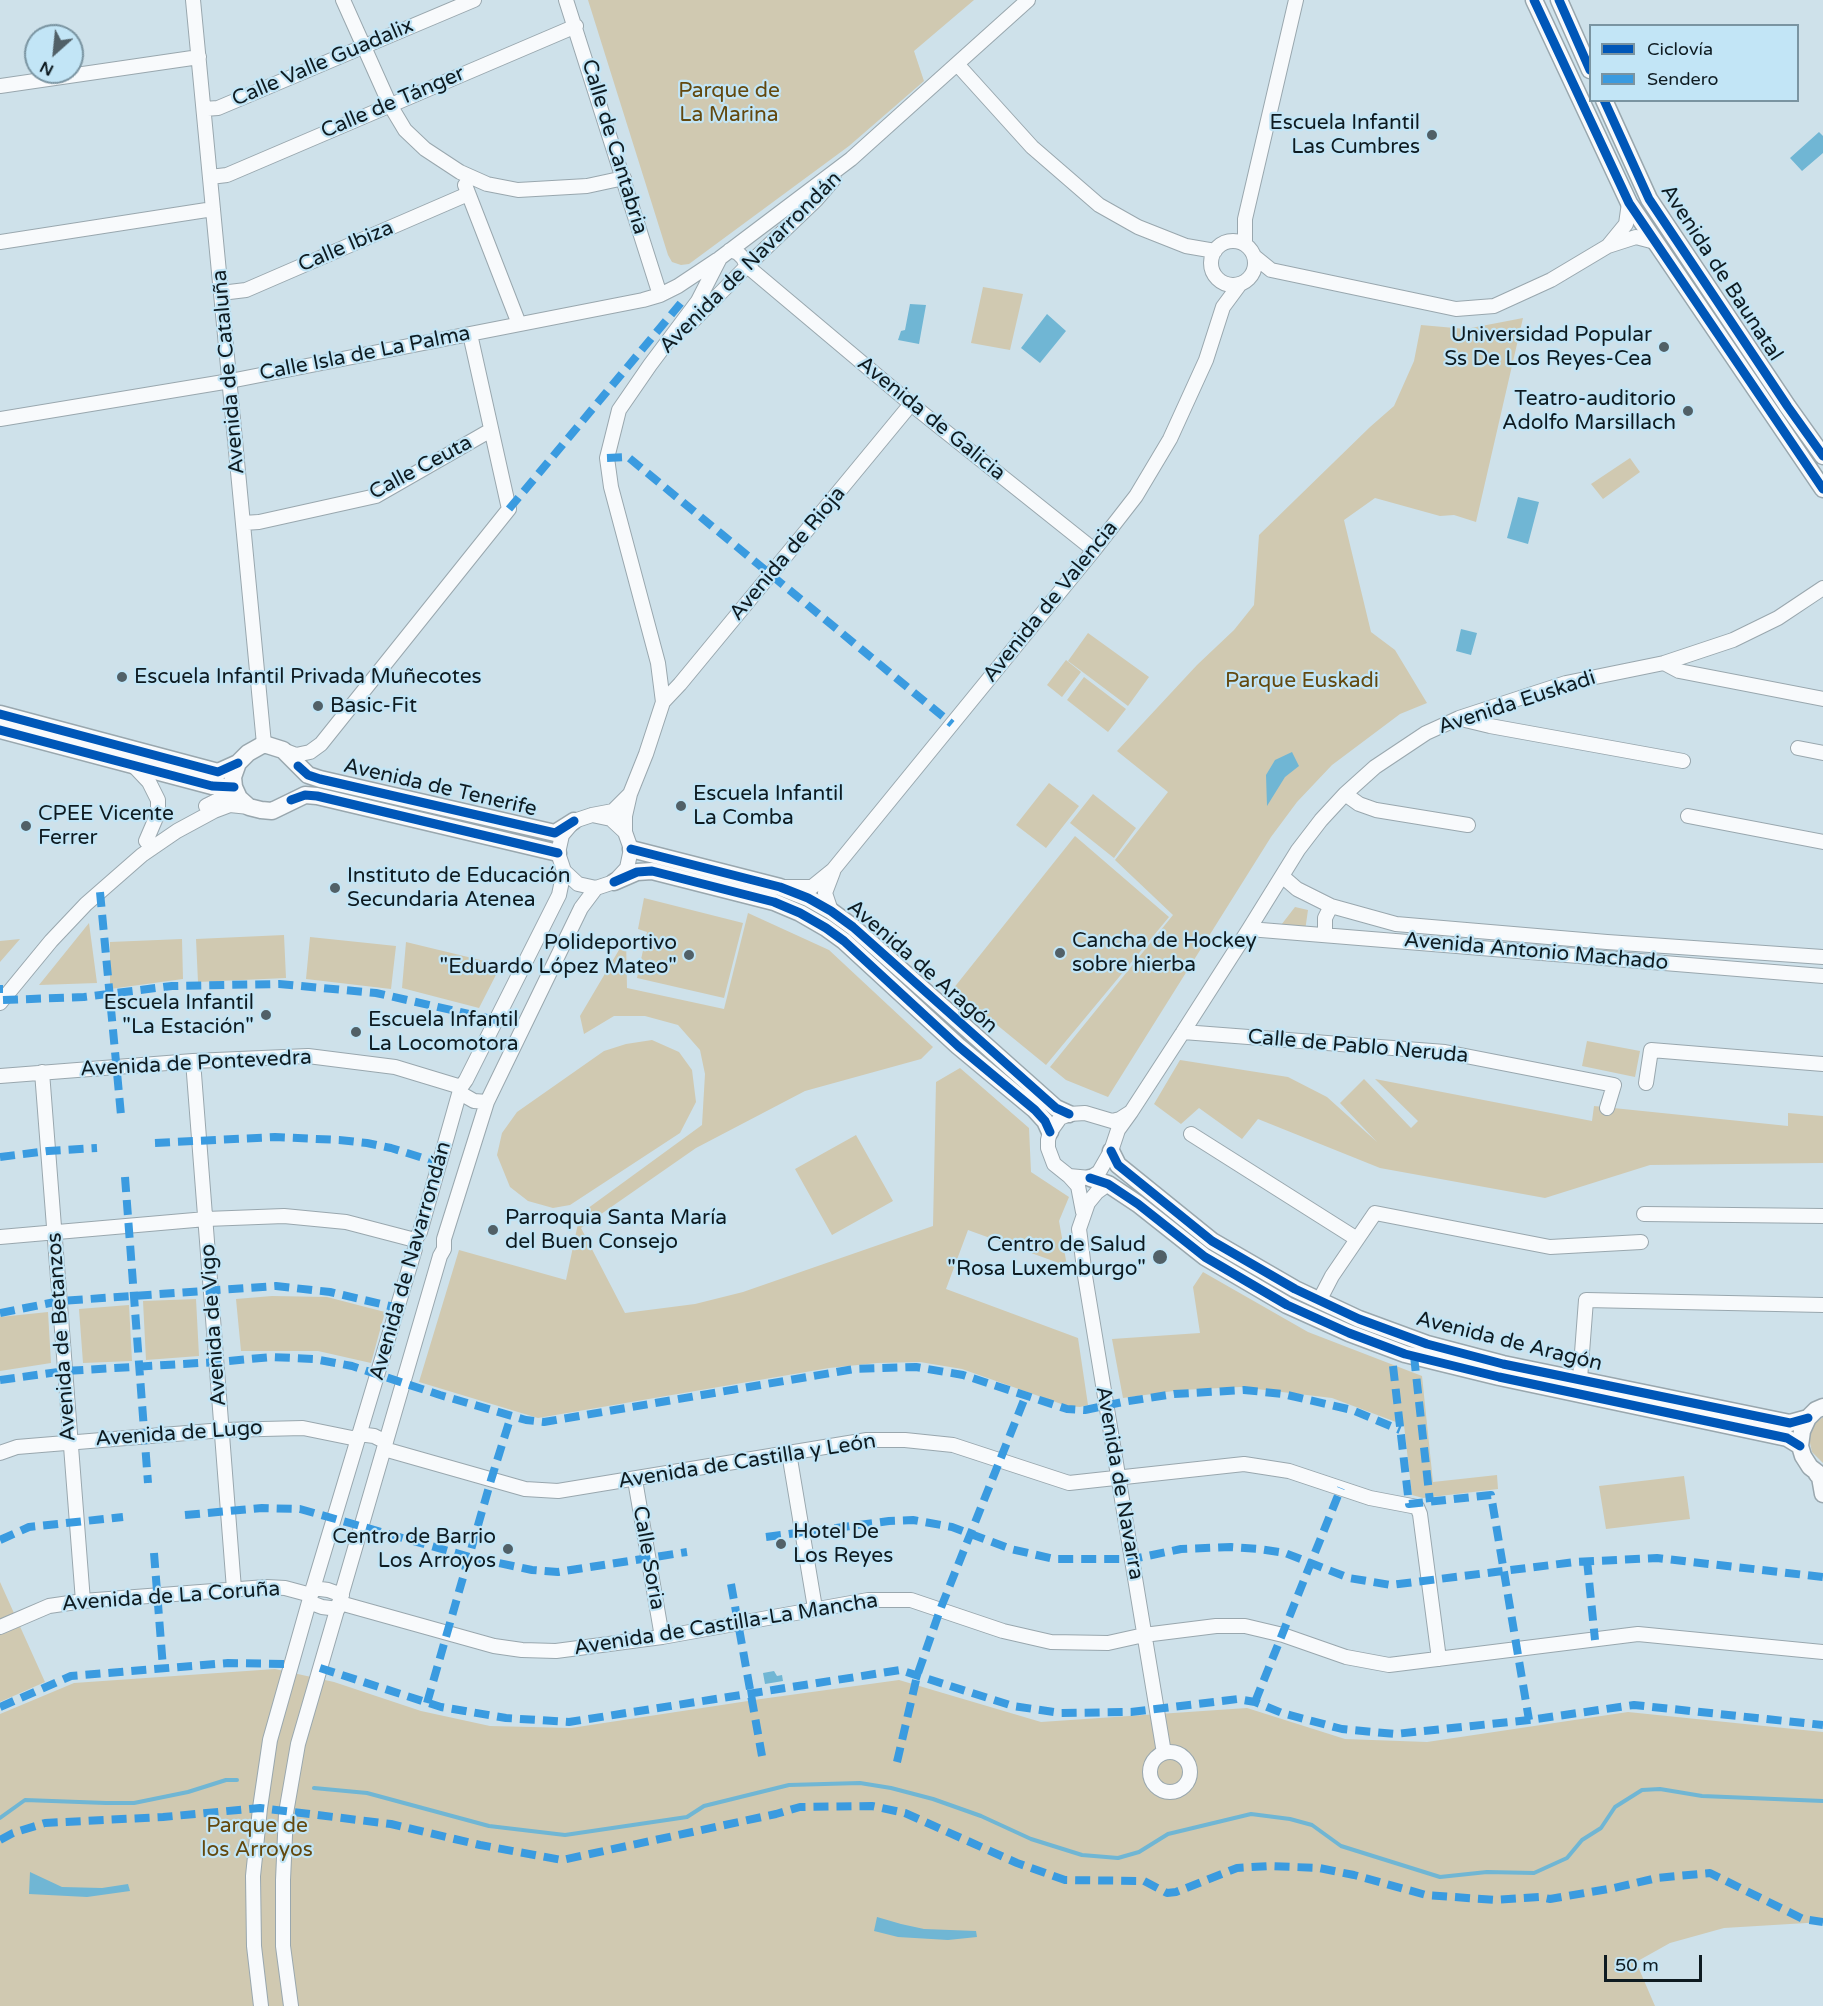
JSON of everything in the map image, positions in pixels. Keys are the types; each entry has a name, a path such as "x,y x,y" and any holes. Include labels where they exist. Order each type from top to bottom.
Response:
{"main road":[{"name":"Avenida de Baunatal","path":"1534,0 1629,203 1823,489"},
{"path":"1559,0 1589,68"},
{"name":"Avenida de Baunatal","path":"1605,102 1649,200 1823,456"},
{"path":"1,726 218,772 238,763 248,753 264,744 283,750 298,766 299,784 291,800 272,811 249,807 235,789 233,777 238,763"},
{"path":"1,726 212,786 235,789"},
{"name":"Avenida de Tenerife","path":"298,766 308,775 320,779 555,833 574,821"},
{"name":"Avenida de Tenerife","path":"291,800 305,795 317,796 558,853"},
{"name":"Avenida de Aragón","path":"631,849 780,888 808,898 831,911 853,927 1050,1103 1069,1114"},
{"name":"Avenida de Aragón","path":"614,882 637,872 652,871 774,902 800,913 844,941 958,1046 1035,1110 1050,1131"},
{"name":"Avenida de Aragón","path":"1112,1147 1118,1165 1212,1241 1254,1267 1359,1319 1427,1344 1503,1364 1790,1423 1808,1418"},
{"name":"Avenida de Aragón","path":"1090,1178 1108,1184 1138,1203 1205,1257 1287,1305 1349,1333 1405,1354 1499,1377 1786,1438 1800,1446"},
{"path":"1823,1407 1808,1418 1802,1431 1800,1446 1810,1467 1820,1475 1823,1494"}],"street":[{"name":"Avenida de Cataluña","path":"193,0 264,744"},
{"path":"343,0 390,105 405,130 425,149 460,172 487,184 518,190 587,186 624,178"},
{"name":"Calle Valle Guadalix","path":"204,109 218,108 459,3 474,0"},
{"name":"Calle de Cantabria","path":"566,0 660,295"},
{"name":"Avenida de Navarrondán","path":"625,832 625,816 630,794 663,702 658,663 611,487 607,458 619,410 698,301 722,258 851,159 1028,0"},
{"path":"1245,244 1245,219 1296,0"},
{"name":"Calle de Tánger","path":"210,177 227,175 576,26"},
{"path":"0,86 199,57"},
{"path":"957,64 1032,147 1099,205 1138,227 1213,258"},
{"name":"Avenida de Navarrondán","path":"650,365 747,266 816,200 851,159"},
{"path":"460,172 519,324"},
{"name":"Calle Ibiza","path":"221,292 246,290 468,194"},
{"path":"1608,246 1626,224 1629,203"},
{"path":"0,242 213,209"},
{"path":"1228,241 1245,219"},
{"path":"1271,270 1246,280 1226,283 1219,279 1213,258 1221,244 1238,241 1245,244 1255,257 1271,270 1456,309 1494,306 1551,280 1608,246 1636,237 1655,242"},
{"path":"732,281 725,280 718,274 722,258 738,253 744,258 747,266"},
{"path":"1246,280 1255,269 1255,257"},
{"name":"Calle Isla de La Palma","path":"0,419 230,381 643,300 678,286 722,258"},
{"name":"Avenida de Galicia","path":"747,266 911,404 1094,550"},
{"name":"Avenida de Galicia","path":"732,281 753,278 770,286"},
{"name":"Avenida de Valencia","path":"1219,279 1223,307"},
{"name":"Avenida de Valencia","path":"833,870 1136,496 1170,440 1206,360 1223,307 1246,280"},
{"path":"283,750 296,755 310,752 321,744 509,509 470,334"},
{"name":"Avenida de Rioja","path":"663,702 911,404"},
{"name":"Calle Ceuta","path":"243,523 260,522 376,496 491,430"},
{"name":"Avenida Euskadi","path":"1112,1147 1118,1130 1321,819 1345,794 1384,761 1426,733 1459,718 1566,683 1664,663 1732,640 1778,618 1823,588"},
{"path":"1664,663 1679,670 1823,699"},
{"path":"1459,718 1491,726 1683,761"},
{"path":"1798,748 1823,753"},
{"path":"132,764 149,782 158,800 158,813 146,841"},
{"path":"0,992 80,898 146,841 235,789"},
{"path":"592,815 611,819 625,832 631,849 627,868 614,882 596,888 578,884 564,871 558,853 562,835 574,821 592,815 613,811 630,794"},
{"path":"1345,794 1359,804 1376,810 1468,825"},
{"path":"0,1003 51,941 86,904 142,855 177,831 214,811 230,805 249,807"},
{"path":"1688,816 1823,842"},
{"path":"780,888 812,887 833,870"},
{"path":"831,911 825,893 833,870"},
{"name":"Avenida de Navarrondán","path":"261,2006 254,1946 253,1876 270,1740 463,1087 559,895 564,871"},
{"name":"Avenida Antonio Machado","path":"1282,876 1297,888 1331,906 1396,924 1823,957"},
{"name":"Avenida de Navarrondán","path":"291,2006 283,1946 283,1881 286,1813 298,1744 444,1248 444,1239 489,1096 581,908 596,888"},
{"path":"1325,934 1325,918 1331,906"},
{"name":"Avenida Antonio Machado","path":"1250,929 1275,933 1325,934 1823,976"},
{"name":"Calle de Pablo Neruda","path":"1183,1032 1445,1052 1614,1085 1607,1108"},
{"path":"1646,1083 1651,1050 1823,1064"},
{"name":"Avenida de Pontevedra","path":"0,1076 193,1061 308,1056 395,1067 463,1087"},
{"name":"Avenida de Vigo","path":"193,1061 234,1589"},
{"name":"Avenida de Betanzos","path":"42,1072 82,1601"},
{"path":"480,1082 489,1096 474,1101 463,1087 480,1082"},
{"path":"1096,1117 1109,1131 1112,1147 1099,1172 1090,1178 1069,1176 1054,1164 1047,1148 1050,1131 1060,1118 1069,1114 1085,1113 1112,1121 1131,1112"},
{"path":"1191,1134 1357,1239"},
{"name":"Avenida de Navarra","path":"1069,1176 1078,1186 1083,1212 1079,1228 1085,1276 1164,1753"},
{"path":"1083,1212 1097,1192 1108,1184"},
{"path":"1319,1301 1332,1276 1375,1214 1550,1247 1641,1242"},
{"path":"1644,1214 1823,1216"},
{"path":"0,1237 206,1219 284,1216 346,1222 417,1241 427,1255 440,1256"},
{"path":"417,1241 433,1233 444,1239"},
{"path":"1580,1379 1586,1300 1823,1305"},
{"name":"Avenida de Lugo","path":"0,1453 17,1447 71,1441 223,1430 303,1428 357,1441"},
{"path":"374,1436 384,1450 369,1456 357,1441 374,1436"},
{"name":"Avenida de Castilla y León","path":"384,1450 525,1489 558,1491 867,1440 953,1444 1069,1483 1244,1464 1289,1471 1370,1498 1417,1507 1422,1525 1439,1659"},
{"path":"789,1453 815,1608"},
{"name":"Calle Soria","path":"634,1480 662,1636"},
{"name":"Avenida de La Coruña","path":"0,1627 49,1606 82,1601 234,1589 285,1588 311,1595 328,1590 340,1602"},
{"name":"Avenida de Castilla-La Mancha","path":"340,1602 494,1646 522,1650 556,1651 662,1636 868,1600 911,1600 1003,1631 1051,1642 1108,1643 1144,1635 1216,1626 1245,1626 1283,1635 1346,1657 1389,1665 1638,1634 1823,1652"}],"green space":[{"name":"Parque de La Marina","path":"588,0 974,0 914,51 924,81 849,146 689,264 681,265 672,262 668,255"},
{"path":"983,287 1023,294 1010,350 971,343"},
{"name":"Parque Euskadi","path":"1523,318 1476,522 1454,515 1440,516 1375,498 1344,520 1371,632 1395,650 1427,703 1400,714 1332,765 1297,802 1271,837 1108,1097 1066,1080 1050,1067 1173,915 1115,860 1168,792 1117,751 1197,665 1234,630 1254,605 1259,535 1394,406 1414,361 1421,325 1466,329"},
{"path":"1630,458 1640,472 1603,499 1591,484"},
{"path":"1088,633 1149,677 1128,706 1068,661"},
{"path":"1066,660 1081,672 1062,697 1047,685"},
{"path":"1084,677 1126,709 1108,732 1067,700"},
{"path":"1049,783 1079,806 1046,848 1016,825"},
{"path":"1093,794 1136,828 1114,858 1070,823"},
{"name":"Cancha de Hockey sobre hierba","path":"1075,836 1169,917 1046,1065 953,989"},
{"name":"Polideportivo \"Eduardo López Mateo\"","path":"644,898 743,923 724,998 637,978 647,932 638,929"},
{"path":"1295,907 1308,910 1305,931 1278,929"},
{"path":"748,913 829,950 933,1047 921,1059 805,1091 696,1148 581,1228 625,1313 695,1304 743,1292 933,1226 936,1082 960,1068 1029,1128 1031,1172 1069,1197 1059,1221 1067,1266 968,1230 946,1289 1078,1338 1088,1405 1067,1406 962,1369 920,1362 877,1363 829,1368 538,1418 419,1382 459,1250 566,1280 580,1214 702,1125 705,1074 700,1050 678,1025 645,1016 614,1016 584,1034 580,1016 626,938 627,988 724,1009"},
{"path":"89,923 97,983 39,985"},
{"path":"284,935 286,978 198,982 196,939"},
{"path":"310,937 396,946 391,989 306,979"},
{"path":"20,939 0,962 0,941"},
{"path":"182,939 183,979 110,989 110,942"},
{"path":"406,942 501,965 479,1008 402,988"},
{"path":"652,1040 679,1052 692,1070 696,1102 680,1133 570,1205 553,1208 528,1201 510,1187 497,1155 502,1133 517,1112 604,1051 626,1044"},
{"path":"1587,1041 1640,1051 1635,1077 1582,1066"},
{"path":"1180,1060 1288,1077 1327,1097 1377,1142 1340,1103 1364,1079 1411,1128 1418,1121 1375,1079 1592,1121 1594,1106 1788,1126 1788,1113 1823,1116 1823,1163 1650,1165 1545,1198 1380,1168 1258,1119 1242,1139 1199,1108 1181,1124 1154,1104"},
{"path":"856,1135 893,1201 832,1235 795,1169"},
{"path":"1203,1272 1308,1332 1422,1376 1433,1482 1497,1475 1498,1489 1423,1498 1412,1495 1404,1425 1332,1398 1240,1387 1181,1390 1123,1398 1112,1339 1200,1333 1193,1287"},
{"path":"272,1296 327,1297 385,1312 371,1363 318,1351 241,1351 236,1299"},
{"path":"196,1299 199,1356 146,1360 143,1301"},
{"path":"129,1305 132,1361 83,1363 79,1309"},
{"path":"48,1312 51,1363 0,1371 0,1317"},
{"path":"1823,1417 1823,1463 1812,1452 1810,1434 1813,1425"},
{"path":"1684,1476 1690,1519 1606,1529 1599,1486"},
{"path":"0,1582 45,1682 0,1702"},
{"name":"Parque de los Arroyos","path":"275,1669 334,1682 421,1711 490,1726 571,1728 899,1680 1041,1722 1247,1708 1345,1739 1427,1742 1628,1712 1823,1732 1823,1922 1724,1928 1670,1943 1636,1962 1655,2006 0,2006 0,1714 74,1683"}],"water":[{"path":"1819,132 1823,136 1823,153 1802,171 1790,158"},
{"path":"910,304 926,305 919,344 898,340 901,331 905,330"},
{"path":"1047,314 1066,331 1040,363 1021,348"},
{"path":"1518,497 1539,502 1528,544 1507,538"},
{"path":"1461,629 1477,633 1471,655 1456,651"},
{"path":"1292,752 1299,766 1285,777 1267,806 1266,775 1275,760"},
{"path":"774,1671 777,1676 782,1675 783,1681 765,1684 763,1673"},
{"path":"30,1872 62,1887 102,1888 128,1884 130,1891 87,1897 29,1894"},
{"path":"877,1917 924,1929 976,1931 977,1937 948,1940 898,1937 874,1931"}],"waterway":[{"path":"0,1818 25,1800 134,1803 188,1792 226,1780 237,1780"},
{"path":"314,1788 367,1793 489,1826 565,1835 687,1817 704,1806 789,1785 860,1783 933,1799 981,1816 1031,1839 1082,1855 1118,1858 1139,1852 1168,1834 1251,1814 1290,1819 1312,1825 1341,1846 1440,1877 1487,1872 1534,1873 1567,1858 1582,1840 1601,1828 1615,1807 1642,1790 1660,1789 1702,1796 1823,1801"}],"marked path":[{"path":"509,509 685,298"},
{"path":"607,458 628,457 952,724"},
{"path":"100,892 121,1115"},
{"path":"3,1000 84,997 172,986 279,984 376,993 496,1020"},
{"path":"155,1143 275,1137 339,1140 391,1148 439,1163"},
{"path":"0,1157 97,1148"},
{"path":"125,1177 148,1483"},
{"path":"0,1313 60,1301 276,1286 330,1292 398,1308"},
{"path":"1414,1356 1430,1502"},
{"path":"0,1380 65,1371 272,1357 314,1359 352,1366 440,1395 526,1420 544,1422 854,1369 916,1367 963,1375 1067,1409 1085,1410 1174,1394 1244,1390 1283,1394 1352,1410 1400,1430"},
{"path":"1393,1366 1409,1504 1491,1495 1529,1720"},
{"path":"897,1762 917,1676 940,1610 1026,1395"},
{"path":"427,1703 511,1416"},
{"path":"1255,1702 1341,1488"},
{"path":"185,1515 262,1508 300,1509 470,1557 532,1570 558,1572 687,1552"},
{"path":"0,1540 29,1527 123,1517"},
{"path":"766,1537 913,1520 952,1527 1011,1549 1054,1559 1133,1559 1181,1549 1231,1547 1259,1549 1285,1553 1349,1578 1391,1585 1575,1562 1657,1558 1823,1577"},
{"path":"154,1553 163,1668"},
{"path":"1587,1560 1595,1640"},
{"path":"731,1584 762,1756"},
{"path":"0,1707 71,1676 228,1663 291,1664"},
{"path":"320,1668 441,1707 506,1718 569,1722 900,1670 1013,1706 1061,1713 1131,1712 1238,1699 1255,1702 1282,1713 1342,1729 1395,1734 1529,1720 1634,1705 1823,1725"},
{"path":"0,1840 13,1833 45,1823 163,1817 260,1808 391,1824 480,1845 562,1860 800,1807 872,1806 905,1813 1017,1863 1065,1880 1144,1881 1167,1893 1176,1892 1237,1868 1270,1866 1319,1868 1426,1895 1495,1900 1540,1897 1550,1899 1657,1878 1710,1873 1803,1919 1823,1922"}],"cycle path":[{"path":"1534,0 1629,203 1823,489"},
{"path":"1559,0 1589,68"},
{"path":"1605,102 1649,199 1823,456"},
{"path":"0,714 218,772 238,763"},
{"path":"0,730 212,786 234,787"},
{"path":"298,766 308,775 320,779 555,833 574,821"},
{"path":"291,800 305,795 317,796 558,853"},
{"path":"631,849 780,887 808,898 831,911 853,927 1056,1108 1069,1114"},
{"path":"614,882 637,872 652,871 774,902 800,913 844,941 958,1046 1035,1110 1045,1121 1050,1132"},
{"path":"1111,1151 1118,1165 1212,1241 1295,1289 1359,1319 1427,1344 1503,1364 1790,1423 1808,1418"},
{"path":"1090,1178 1108,1184 1138,1204 1205,1257 1287,1305 1349,1333 1405,1354 1499,1377 1787,1438 1800,1446"}],"place":[{"name":"Escuela Infantil Las Cumbres","path":"1432,135"},
{"name":"Universidad Popular Ss De Los Reyes-Cea","path":"1664,347"},
{"name":"Teatro-auditorio Adolfo Marsillach","path":"1688,411"},
{"name":"Escuela Infantil Privada Muñecotes","path":"122,677"},
{"name":"Basic-Fit","path":"318,706"},
{"name":"Escuela Infantil La Comba","path":"681,806"},
{"name":"CPEE Vicente Ferrer","path":"26,826"},
{"name":"Instituto de Educación Secundaria Atenea","path":"335,888"},
{"name":"Cancha de Hockey sobre hierba","path":"1060,953"},
{"name":"Polideportivo \"Eduardo López Mateo\"","path":"689,955"},
{"name":"Escuela Infantil \"La Estación\"","path":"266,1015"},
{"name":"Escuela Infantil La Locomotora","path":"356,1032"},
{"name":"Parroquia Santa María del Buen Consejo","path":"493,1230"},
{"name":"Centro de Salud \"Rosa Luxemburgo\"","path":"1160,1257"},
{"name":"Hotel De Los Reyes","path":"781,1544"},
{"name":"Centro de Barrio Los Arroyos","path":"508,1549"}]}
